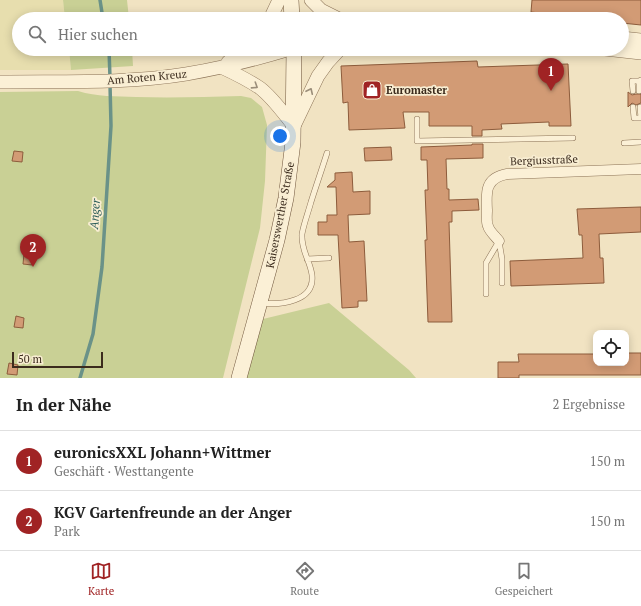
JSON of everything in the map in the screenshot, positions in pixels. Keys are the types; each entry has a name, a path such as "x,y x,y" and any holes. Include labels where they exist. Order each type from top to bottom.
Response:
{"main road":[{"path":"291,0 292,12"},
{"name":"Kaiserswerther Straße","path":"239,378 278,240 286,198 294,142 294,56"}],"street":[{"path":"273,12 279,0"},
{"path":"311,0 325,12"},
{"path":"629,39 641,40"},
{"path":"629,52 641,53"},
{"path":"236,56 221,67 243,77 264,92 294,126 318,76 334,56"},
{"name":"Am Roten Kreuz","path":"0,82 121,80 186,74 263,56"},
{"name":"Bergiusstraße","path":"499,241 488,226 487,196 491,183 498,175 641,169"}],"lane":[{"path":"633,92 632,81 640,80 639,91"},
{"path":"633,107 634,118 641,118 640,107"},
{"path":"417,119 417,142 573,138"},
{"path":"624,143 641,142"},
{"path":"260,303 272,304 289,302 305,296 310,289 312,276 303,251 302,233 327,153"},
{"path":"499,241 502,259 502,283"},
{"path":"486,294 486,263 499,241"},
{"path":"307,259 329,258"}],"shaded area":[{"path":"0,0 63,0 64,12 12,12 12,56 70,56 71,70 0,70"}],"green space":[{"path":"63,0 127,0 128,12 64,12"},
{"path":"70,56 132,56 133,66 71,70"},
{"path":"78,91 99,95 136,97 241,96 251,98 262,107 267,125 265,181 260,228 223,378 0,378 0,92"},
{"path":"329,303 409,370 416,378 245,378 259,320"}],"building":[{"path":"532,0 641,0 641,25 629,24 629,12 531,12"},
{"path":"477,61 478,67 568,64 571,126 549,126 549,122 501,124 502,129 482,130 482,136 472,136 472,126 429,126 429,112 403,112 405,128 349,130 348,102 343,103 341,66"},
{"path":"628,92 632,95 641,94 641,103 636,105 632,103 628,107"},
{"path":"483,144 483,158 446,159 449,200 478,199 479,210 452,211 452,222 449,222 452,322 428,322 425,240 427,240 425,190 428,190 427,160 421,160 421,147"},
{"path":"391,147 392,160 365,161 364,148"},
{"path":"14,151 23,152 22,162 12,161"},
{"path":"352,172 353,192 370,191 370,214 348,215 349,242 364,241 367,301 358,301 358,307 342,308 338,235 318,235 318,222 327,222 327,215 337,215 336,187 327,187 335,180 335,173"},
{"path":"641,207 641,232 599,234 600,258 603,258 604,283 511,286 510,261 583,258 582,235 579,235 577,209"},
{"path":"24,254 33,256 32,265 23,264"},
{"path":"16,316 24,318 23,328 14,327"},
{"path":"629,353 641,353 641,375 519,375 519,378 498,378 498,362 519,362 518,354 593,354 593,366 629,366"},
{"path":"9,363 18,365 17,375 7,374"}],"waterway":[{"name":"Anger","path":"100,0 102,12"},
{"name":"Anger","path":"109,56 110,78"},
{"name":"Anger","path":"80,378 93,334 102,267 111,126 110,84"}],"place":[{"name":"Euromaster","path":"372,90"},
{"name":"euronicsXXL Johann+Wittmer","path":"551,91"},
{"name":"KGV Gartenfreunde an der Anger","path":"33,267"}]}
